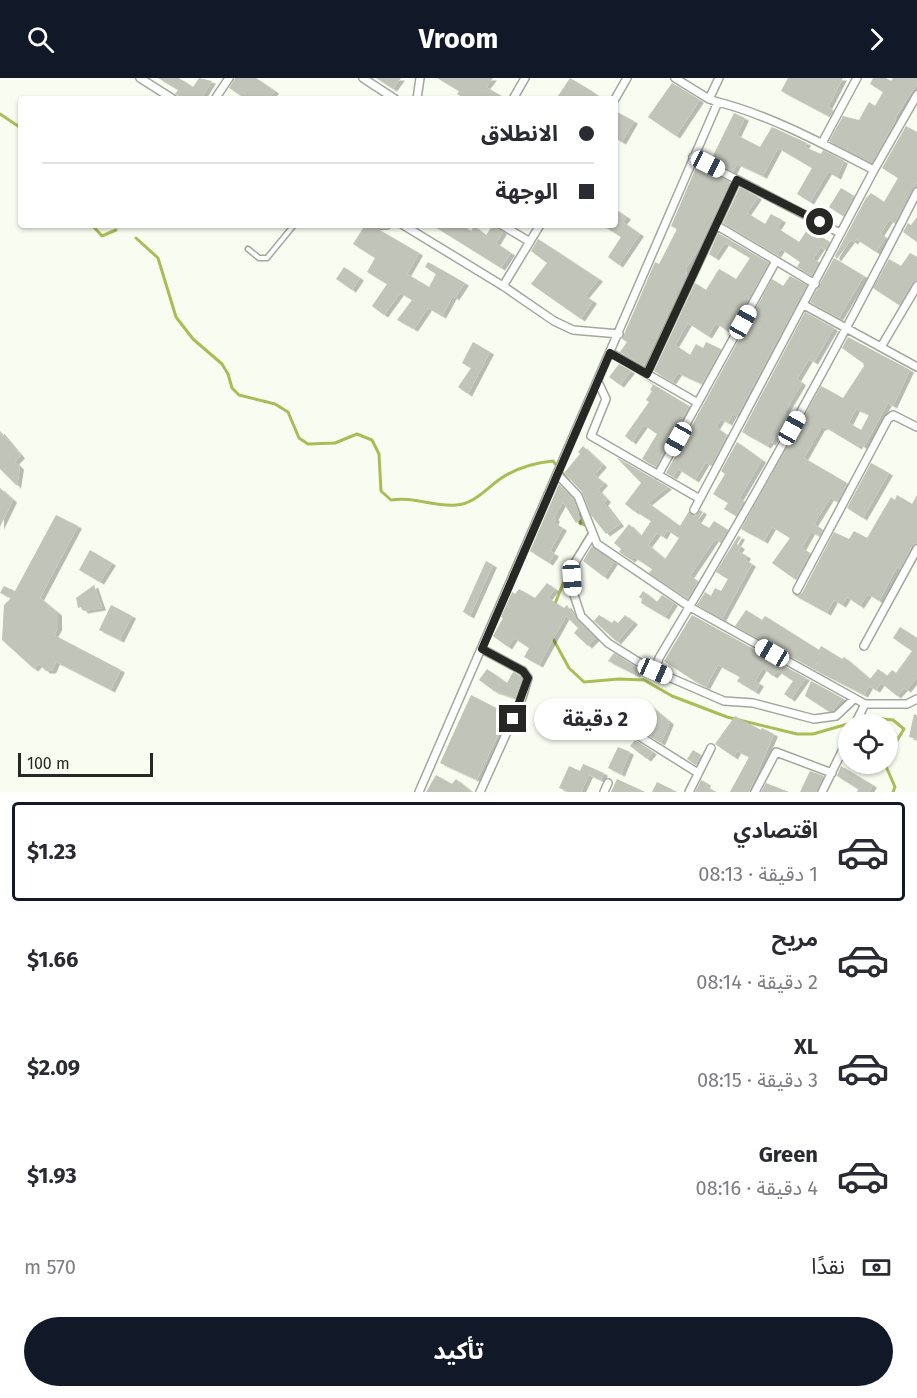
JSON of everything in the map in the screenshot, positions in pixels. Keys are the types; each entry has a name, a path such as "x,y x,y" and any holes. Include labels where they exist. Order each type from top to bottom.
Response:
{"street":[{"path":"140,78 168,96"},
{"path":"217,96 229,78"},
{"path":"363,78 390,96"},
{"path":"417,96 420,78"},
{"path":"515,96 525,78"},
{"path":"617,96 627,78"},
{"path":"675,78 710,99 734,106 822,143 874,170"},
{"path":"710,99 719,78"},
{"path":"822,143 857,78"},
{"path":"694,510 840,233 917,95"},
{"path":"419,792 718,102"},
{"path":"693,157 840,233"},
{"path":"647,374 737,180"},
{"path":"655,671 659,658 690,607 846,328 917,192"},
{"path":"716,225 815,284"},
{"path":"408,228 503,286 554,321 573,330 619,334"},
{"path":"507,228 530,242"},
{"path":"503,286 538,228"},
{"path":"658,475 776,261"},
{"path":"881,347 917,286"},
{"path":"804,305 917,367"},
{"path":"610,353 698,403"},
{"path":"598,382 606,399 591,436 700,499"},
{"path":"797,590 888,419 893,416 916,425"},
{"path":"557,474 578,496 597,544 690,607 865,704 907,704 917,699"},
{"path":"592,535 576,561 572,578 573,592 581,616 608,643 655,671 724,701 753,703 814,719 836,716 854,699"},
{"path":"864,646 917,549"},
{"path":"480,792 521,701 528,678 523,671 482,649"},
{"path":"860,714 865,704"},
{"path":"596,709 698,773"},
{"path":"689,792 711,748"},
{"path":"755,792 776,752 832,773"},
{"path":"822,792 838,760"},
{"path":"604,792 608,783"}],"lane":[{"path":"248,249 259,258 267,258 292,228"}],"building":[{"path":"158,78 179,78 193,87 199,78 212,81 203,96 178,96 175,94 178,90"},
{"path":"235,78 256,78 275,91 271,96 241,96 229,88"},
{"path":"376,78 401,78 393,89"},
{"path":"437,78 493,78 486,87 502,96 461,96 457,94 459,91"},
{"path":"570,78 599,96 558,96"},
{"path":"788,78 843,78 828,107 833,110 830,117 781,91"},
{"path":"873,78 886,78 891,81 893,78 917,78 917,84 894,119 896,120 872,163 829,141 843,116 859,120 869,102 875,106 883,92 870,84"},
{"path":"672,83 700,100 676,136 648,117"},
{"path":"618,113 634,121 622,142 618,140"},
{"path":"734,113 745,118 737,135 760,147 772,127 807,143 805,147 821,154 823,150 844,161 837,177 828,172 810,202 797,194 812,168 778,148 763,176 737,164 733,172 711,160"},
{"path":"906,126 917,132 917,182 895,223 889,220 880,234 886,237 876,252 856,239 854,242 851,240 837,259 835,256 866,198 871,193 884,202 898,178 882,168"},
{"path":"697,165 730,182 699,248 687,267 686,277 644,366 620,352 627,342 622,339 655,262 659,264 677,229 671,226"},
{"path":"740,187 758,197 747,213 765,224 771,214 782,220 777,228 799,242 808,229 830,242 825,250 821,247 813,259 819,262 812,276 797,267 800,262 781,249 777,255 723,223"},
{"path":"841,188 854,196 843,216 829,207"},
{"path":"618,211 627,217 623,222 640,234 619,265 608,257 621,237 607,228 618,228"},
{"path":"917,217 917,242 903,232 908,223 911,225"},
{"path":"363,228 376,228 419,253 407,274 429,287 436,274 425,267 428,262 465,283 455,298 453,296 442,316 428,308 414,329 397,320 412,300 400,293 384,315 372,306 387,284 367,272 375,258 353,244"},
{"path":"437,228 466,228 471,231 473,228 477,228 486,235 491,228 499,228 503,232 496,243 511,253 501,268"},
{"path":"718,233 769,263 730,333 716,323 708,336 688,323 675,345 690,355 696,344 703,348 706,342 721,349 702,384 678,373 672,382 654,371 695,283 706,290 719,269 736,279 750,258 725,243 715,258 709,254"},
{"path":"538,239 599,279 585,296 593,301 581,319 531,284 547,263 531,251"},
{"path":"910,253 917,257 917,280 912,283 899,305 873,288 889,259 901,266"},
{"path":"834,258 864,276 839,318 810,302"},
{"path":"344,267 360,278 352,290 336,279"},
{"path":"790,276 807,285 737,416 733,414 728,423 721,419 716,427 727,435 711,466 706,462 695,480 678,469 673,477 666,473 772,279 783,286"},
{"path":"805,312 834,328 814,362 809,359 797,379 802,383 784,413 791,417 787,426 782,423 772,443 770,442 767,446 742,432"},
{"path":"848,337 910,370 893,406 888,403 864,447 859,444 858,447 825,427 821,428 804,458 847,483 838,502 830,498 814,524 823,530 820,536 811,532 802,548 810,553 796,580 772,563 790,538 772,527 764,541 741,529 821,386 843,398 864,366 842,348","holes":["856,409 869,415 861,430 849,423"]},
{"path":"473,342 490,352 468,394 458,387 471,368 462,363"},
{"path":"619,364 631,371 620,385 609,377"},
{"path":"636,374 689,406 656,467 642,459 657,434 644,425 632,442 625,436 649,402 646,400 652,391 650,390 653,385"},
{"path":"0,431 21,456 15,462 20,467 17,486 0,469"},
{"path":"737,442 762,460 739,499 744,501 736,516 724,509 728,503 713,494 725,474 721,471"},
{"path":"583,446 603,465 594,475 604,483 598,490 607,500 604,503 620,524 606,534 591,515 582,492 564,473 580,454 578,452"},
{"path":"616,457 668,487 648,503 680,526 689,511 695,516 700,510 703,512 697,521 709,528 714,521 728,530 721,543 715,539 690,576 698,581 688,599 649,573 652,569 634,557 631,560 619,552 621,549 614,543 629,524 641,536 651,521 638,513 638,509 635,512 625,504 641,483","holes":["667,530 679,538 665,559 648,545 657,533 663,537"]},
{"path":"871,463 889,473 863,518 847,508"},
{"path":"559,484 573,499 581,519 576,523 563,502 554,518 556,519 554,523 563,528 550,551 555,554 549,563 530,551"},
{"path":"0,488 13,500 0,527"},
{"path":"897,495 912,504 917,495 917,543 912,546 900,569 897,567 879,601 868,594 860,606 847,597 842,605 834,600 827,613 794,595 802,593 834,532 849,539 854,531 867,538 891,497 895,500"},
{"path":"56,515 78,526 40,598 58,613 58,628 54,635 121,670 111,690 56,662 52,671 46,671 39,664 34,669 2,640 4,605 11,598 0,593 4,586 15,591"},
{"path":"738,536 741,537 737,544 741,547 738,551 747,556 745,560 752,564 722,619 697,605 705,592 711,596 715,588 721,591 728,579 716,572"},
{"path":"592,546 614,562 604,577 583,561"},
{"path":"90,550 112,563 100,582 79,570"},
{"path":"486,561 493,565 470,616 463,612"},
{"path":"547,583 555,589 548,598 564,608 567,605 577,620 596,638 588,646 574,633 578,628 566,616 539,665 524,657 529,648 514,638 508,647 493,636 503,618 501,617 512,592 515,594 519,589 535,598"},
{"path":"94,585 102,608 84,611 81,607 78,608 76,598"},
{"path":"643,591 657,602 662,595 674,603 665,617 641,603 642,599 639,597"},
{"path":"111,605 132,616 120,640 99,630"},
{"path":"746,610 762,620 765,616 819,650 821,646 842,659 844,657 870,679 878,669 887,676 892,670 896,673 912,651 893,638 900,627 917,638 917,677 907,690 904,688 897,696 881,683 876,690 869,686 864,695 815,670 817,662 812,668 735,626"},
{"path":"599,615 612,623 614,620 618,623 625,615 634,622 617,642 594,621"},
{"path":"692,615 806,678 791,699 784,694 793,681 778,671 773,676 763,668 755,681 760,684 755,692 737,681 740,677 718,665 706,687 696,682 664,661"},
{"path":"614,653 639,669 636,675 608,661"},
{"path":"487,669 507,683 513,672 519,675 522,679 515,698 494,691 479,680"},
{"path":"811,681 842,698 833,711 828,711 805,696"},
{"path":"471,695 508,714 477,780 440,763"},
{"path":"645,701 670,722 661,743 630,724"},
{"path":"914,714 917,715 917,739 909,737"},
{"path":"735,716 761,730 762,728 774,734 749,792 730,792 749,757 737,751 734,757 715,744"},
{"path":"635,740 653,752 647,759 630,746"},
{"path":"618,747 630,752 621,774 608,768"},
{"path":"693,750 701,755 696,765 687,759"},
{"path":"583,764 604,773 601,780 589,775 581,792 569,792 559,788 569,766 580,771"},
{"path":"810,771 824,776 816,792 800,792"},
{"path":"838,774 854,774 873,785 869,792 857,792 858,789 837,776"},
{"path":"436,775 452,784 456,779 472,792 426,792"},
{"path":"617,779 645,792 611,792"},
{"path":"701,780 707,783 706,786 716,792 695,792"},
{"path":"657,782 677,792 652,792"},
{"path":"766,783 789,792 761,792"}],"waterway":[{"path":"0,114 18,126"},
{"path":"95,228 102,236 116,230"},
{"path":"136,238 158,258 176,317 193,339 222,364 232,388 239,395 275,404 288,412 299,438 308,444 335,443 357,434 372,440 379,454 381,491 391,500 407,499 440,505 463,504 474,499 512,472 553,461 578,493"},
{"path":"581,511 580,523 587,526"},
{"path":"554,606 573,559 590,531"},
{"path":"551,635 569,668 584,682 619,679 644,680 672,696 727,717 797,734 813,734 838,727"},
{"path":"898,724 904,729 898,739"},
{"path":"889,774 895,787 893,792"}],"route":[{"path":"513,719 528,678 523,671 482,649 610,353 647,374 737,180 820,222"}]}
